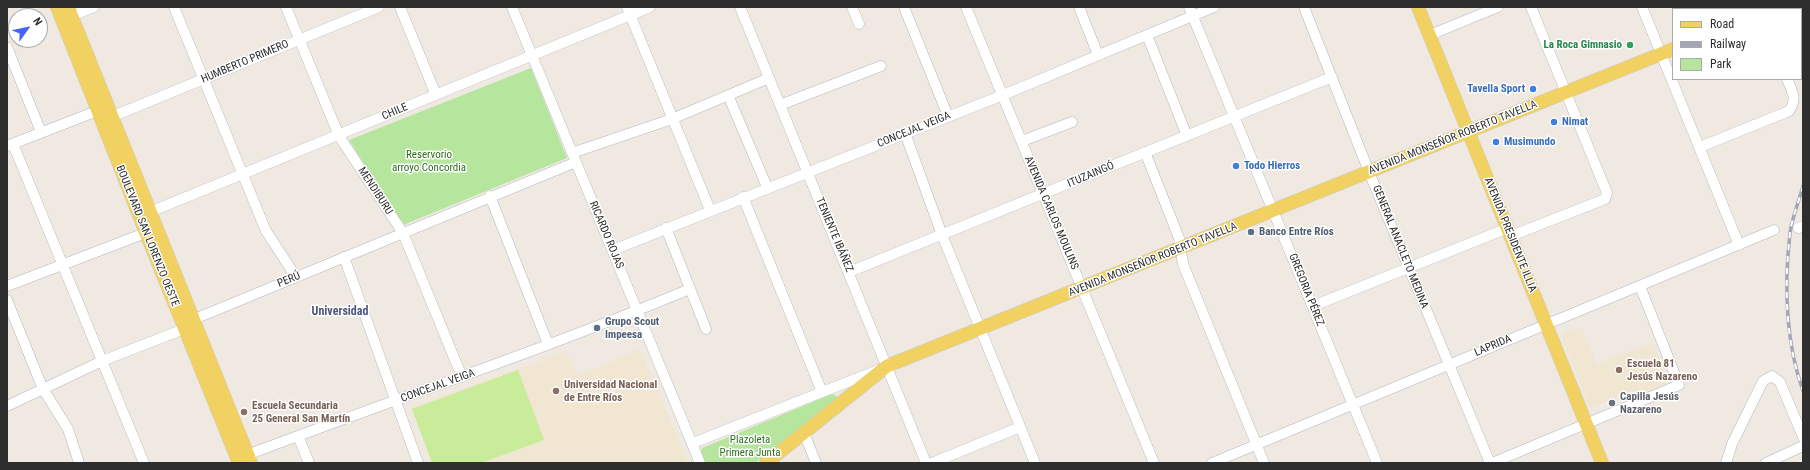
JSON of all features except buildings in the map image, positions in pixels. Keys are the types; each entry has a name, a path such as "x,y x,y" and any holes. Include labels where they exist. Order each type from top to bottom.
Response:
{"main road":[{"name":"BOULEVARD SAN LORENZO OESTE","path":"57,7 67,14 110,114 144,214"},
{"name":"AVENIDA PRESIDENTE ILLIA","path":"1418,7 1602,463"},
{"name":"BOULEVARD SAN LORENZO OESTE","path":"67,14 97,111 144,214 243,461"},
{"name":"AVENIDA MONSEÑOR ROBERTO TAVELLA","path":"766,463 887,366 1180,249 1667,51"}],"street":[{"path":"67,14 94,7"},
{"path":"174,7 202,80 266,231 296,277"},
{"name":"MENDIBURU","path":"286,7 339,136 403,233 462,377"},
{"name":"HUMBERTO PRIMERO","path":"110,114 116,115 379,7"},
{"path":"400,7 436,95"},
{"name":"RICARDO ROJAS","path":"512,7 700,463"},
{"name":"CHILE","path":"144,214 339,136 532,56 628,11 650,7"},
{"name":"TENIENTE IBÁÑEZ","path":"740,7 926,463"},
{"path":"852,7 859,24"},
{"path":"904,7 948,116"},
{"name":"AVENIDA CARLOS MOULINS","path":"966,7 1154,463"},
{"path":"1080,7 1098,55"},
{"name":"CONCEJAL VEIGA","path":"613,250 807,171 1003,95 1146,35 1191,11 1214,7"},
{"name":"GENERAL ANACLETO MEDINA","path":"1304,7 1369,172 1491,463"},
{"path":"1430,35 1498,7"},
{"path":"1313,306 1409,267 1605,199 1607,193 1531,7"},
{"path":"1642,7 1667,51 1672,66"},
{"path":"628,11 710,210"},
{"name":"GREGORIA PÉREZ","path":"1191,11 1378,463"},
{"path":"1146,35 1187,136"},
{"path":"7,47 41,132"},
{"path":"780,105 881,66"},
{"name":"ITUZAINGÓ","path":"849,272 1332,77"},
{"name":"PERÚ","path":"7,406 102,361 296,277 490,196 574,157 672,119 769,78"},
{"path":"1677,80 1700,147 1739,245"},
{"path":"1700,147 1789,111 1794,104 1794,97 1787,80"},
{"path":"728,95 767,187"},
{"path":"110,114 97,111 10,145 62,264 144,463"},
{"path":"1022,141 1072,122"},
{"path":"905,133 942,235 1035,463"},
{"path":"1145,152 1179,238 1183,264 1264,463"},
{"path":"490,196 548,344"},
{"path":"743,197 822,392"},
{"path":"666,228 706,328"},
{"name":"LAPRIDA","path":"1212,463 1774,230"},
{"path":"7,286 151,231"},
{"path":"344,258 418,463"},
{"path":"1491,463 1679,385 1640,286"},
{"name":"CONCEJAL VEIGA","path":"243,461 298,436 396,402 638,311 690,289"},
{"path":"7,300 43,389 68,429 79,463"},
{"path":"693,443 887,366"},
{"path":"1726,463 1732,444 1763,381 1772,376 1780,382 1803,437"},
{"path":"932,463 1020,427"},
{"path":"804,433 816,463"},
{"path":"298,436 309,463"},
{"path":"1766,463 1803,446"}],"shaded area":[{"name":"Escuela 81 Jesús Nazareno","path":"1581,327 1597,364 1653,342 1669,384 1624,402 1621,395 1590,408 1562,338 1564,333"},
{"name":"Universidad Nacional de Entre Ríos","path":"640,349 688,463 432,463 411,407 566,352 578,376"}],"green space":[{"name":"Reservorio arroyo Concordia","path":"531,68 567,158 403,225 349,140"},
{"path":"518,370 544,440 481,463 432,463 412,409"},
{"name":"Plazoleta Primera Junta","path":"832,394 837,396 835,400 755,463 705,463 701,452 702,448"}],"railway":[{"path":"1803,186 1791,227 1787,273 1789,333 1797,372 1803,391"}],"place":[{"name":"La Roca Gimnasio","path":"1630,45"},
{"name":"Tavella Sport","path":"1533,89"},
{"name":"Nimat","path":"1554,122"},
{"name":"Musimundo","path":"1496,142"},
{"name":"Todo Hierros","path":"1236,166"},
{"name":"Banco Entre Ríos","path":"1251,232"},
{"name":"Grupo Scout Impeesa","path":"597,328"},
{"name":"Escuela 81 Jesús Nazareno","path":"1619,370"},
{"name":"Universidad Nacional de Entre Ríos","path":"556,391"},
{"name":"Capilla Jesús Nazareno","path":"1612,403"},
{"name":"Escuela Secundaria 25 General San Martín","path":"244,412"}],"district":[{"name":"Universidad","path":"340,312"}]}
